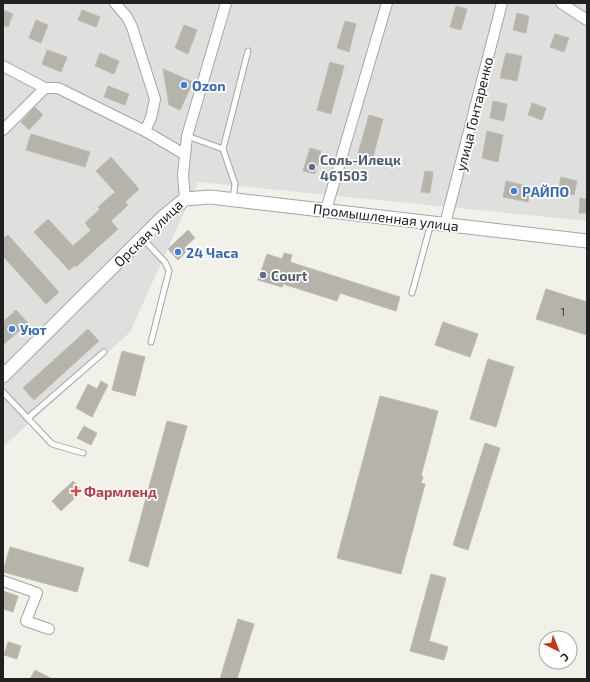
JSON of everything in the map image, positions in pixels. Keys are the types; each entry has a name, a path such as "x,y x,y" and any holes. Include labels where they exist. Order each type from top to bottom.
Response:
{"street":[{"path":"116,3 127,17 132,28 155,99 151,118 145,132"},
{"name":"Орская улица","path":"3,376 142,238 185,199 183,175 187,136 226,3"},
{"path":"326,210 387,3"},
{"name":"улица Гонтаренко","path":"445,224 502,3"},
{"path":"561,3 587,20"},
{"path":"3,66 49,88 58,88 145,132 184,154"},
{"path":"3,130 49,88"},
{"name":"Промышленная улица","path":"185,199 210,197 587,241"},
{"path":"3,581 37,593 26,621 49,629"}],"lane":[{"path":"233,200 235,184 223,149 248,50"},
{"path":"187,136 223,149"},
{"path":"412,293 431,222"},
{"path":"142,238 165,262 169,271 152,342"},
{"path":"28,418 104,352"},
{"path":"3,392 52,444 83,453"}],"shaded area":[{"path":"3,3 587,3 587,221 198,182 130,332 3,447"}],"building":[{"path":"456,6 467,9 461,30 450,27"},
{"path":"3,10 13,14 8,27 3,25"},
{"path":"82,10 100,17 96,27 78,20"},
{"path":"517,13 529,16 526,33 513,30"},
{"path":"36,20 48,25 41,43 29,38"},
{"path":"345,21 356,24 349,52 337,48"},
{"path":"184,25 197,30 188,54 175,48"},
{"path":"555,34 569,38 564,52 550,47"},
{"path":"47,50 67,57 61,72 42,64"},
{"path":"100,53 119,61 114,74 95,66"},
{"path":"506,53 522,56 517,81 500,78"},
{"path":"330,62 344,66 331,114 317,110"},
{"path":"163,69 193,82 180,110 169,105"},
{"path":"108,86 129,94 125,105 104,97"},
{"path":"493,101 507,104 504,121 490,118"},
{"path":"532,103 546,108 542,120 528,115"},
{"path":"35,107 43,115 29,130 21,122"},
{"path":"369,115 383,119 371,165 356,161"},
{"path":"487,131 503,135 498,162 482,158"},
{"path":"31,134 90,152 85,167 26,150"},
{"path":"310,148 321,151 315,174 303,171"},
{"path":"111,157 139,189 125,202 128,205 111,221 118,229 76,267 75,265 69,270 34,232 48,219 73,246 91,230 85,223 100,209 98,207 115,192 96,171"},
{"path":"425,171 433,172 430,193 421,192"},
{"path":"561,177 577,181 574,195 558,192"},
{"path":"506,181 531,187 528,202 503,197"},
{"path":"580,198 587,199 587,213 579,213"},
{"path":"188,230 195,238 186,246 189,249 178,260 168,249"},
{"path":"8,235 59,292 46,304 3,256 3,239"},
{"path":"284,253 292,255 290,262 400,297 396,311 340,293 337,301 283,284 282,287 258,280 267,254 282,259"},
{"path":"546,289 587,302 587,335 536,319"},
{"path":"16,310 28,323 3,345 3,322"},
{"path":"443,322 478,334 470,357 435,345"},
{"path":"88,329 99,341 34,400 23,388"},
{"path":"122,351 145,357 135,396 112,390"},
{"path":"488,359 514,367 496,427 470,419"},
{"path":"101,381 108,385 92,417 76,408 88,384 97,389"},
{"path":"380,396 438,411 421,476 423,477 421,483 425,484 401,574 337,558"},
{"path":"167,421 187,426 148,567 129,561"},
{"path":"84,426 97,433 91,445 77,438"},
{"path":"485,443 500,448 468,550 453,545"},
{"path":"73,481 82,491 61,511 52,501"},
{"path":"10,547 84,568 77,592 3,572"},
{"path":"431,574 446,578 429,641 448,647 444,660 410,651"},
{"path":"3,591 18,596 13,612 3,609"},
{"path":"238,619 254,624 237,679 220,679"},
{"path":"8,642 21,646 17,659 4,655"},
{"path":"35,670 52,679 30,679"}],"place":[{"name":"Ozon","path":"184,85"},
{"name":"Соль-Илецк 461503","path":"312,167"},
{"name":"РАЙПО","path":"514,191"},
{"name":"24 Часа","path":"178,252"},
{"name":"Court","path":"263,275"},
{"name":"Уют","path":"12,329"},
{"name":"Фармленд","path":"76,491"}]}
